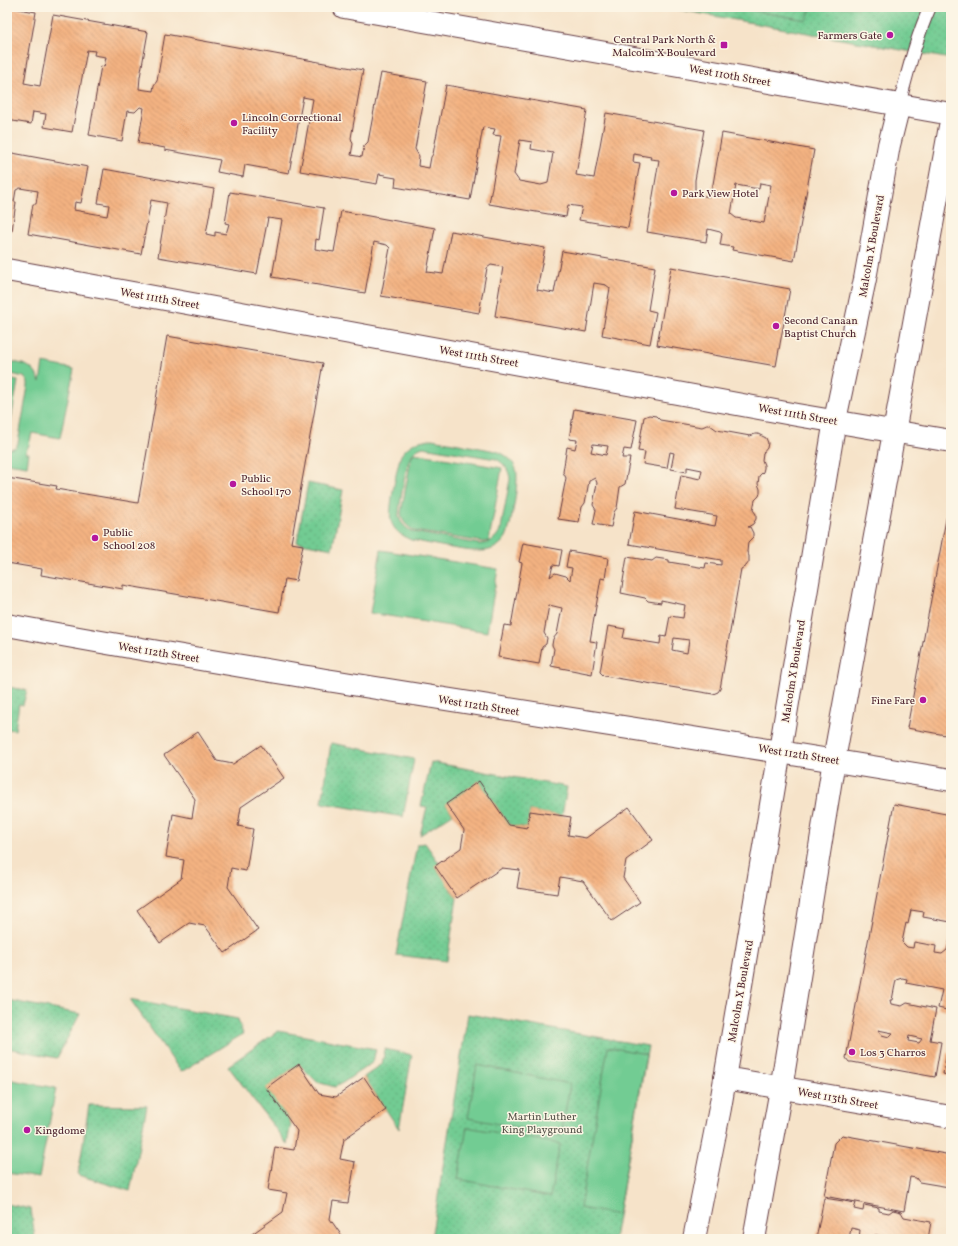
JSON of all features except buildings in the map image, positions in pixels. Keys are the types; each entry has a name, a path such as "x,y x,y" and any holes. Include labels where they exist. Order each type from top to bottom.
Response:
{"main road":[{"name":"West 110th Street","path":"344,7 951,114"},
{"name":"Malcolm X Boulevard","path":"694,1239 725,1078 835,420 866,279 889,145 899,105"},
{"path":"754,1239 834,760 951,121"},
{"name":"West 111th Street","path":"7,270 951,441"},
{"name":"West 112th Street","path":"7,625 102,643 580,721 780,751 951,780"},
{"name":"West 113th Street","path":"725,1078 780,1089 951,1117"}],"lane":[{"path":"899,105 923,21 930,7"}],"green space":[{"path":"664,7 951,7 951,59"},
{"path":"733,7 812,7 806,20"},
{"path":"7,361 23,364 31,368 40,382 43,363 74,369 60,438 32,433 25,453 29,453 27,466 7,463 7,450 16,447 18,443 28,382 24,377 7,373"},
{"path":"7,379 18,381 7,443"},
{"path":"432,439 496,451 505,455 512,462 516,469 517,482 512,514 506,537 496,547 485,551 476,551 441,546 411,540 394,528 390,516 395,478 401,455 411,445","holes":["423,447 496,459 506,467 510,479 501,528 493,540 487,543 479,544 413,532 406,528 401,522 399,513 405,476 409,460 416,450"]},
{"path":"414,453 502,468 489,541 483,542 414,531 405,523 402,519 401,513 411,458"},
{"path":"308,483 343,490 332,549 297,542"},
{"path":"381,550 498,569 487,632 370,613"},
{"path":"7,687 27,690 23,705 19,704 15,730 7,729"},
{"path":"331,743 414,759 403,817 322,803"},
{"path":"431,762 567,787 562,816 530,811 527,828 509,825 479,781 446,804 453,814 420,835 427,807 421,806"},
{"path":"425,843 439,863 435,866 457,898 447,961 396,955 417,844"},
{"path":"130,999 238,1019 243,1034 181,1072"},
{"path":"7,1000 80,1014 57,1058 7,1048"},
{"name":"Martin Luther King Playground","path":"468,1014 648,1046 614,1239 431,1239"},
{"path":"278,1031 376,1049 373,1062 335,1087 317,1082 299,1064 267,1088 291,1123 287,1144 228,1066"},
{"path":"608,1047 646,1054 618,1215 580,1208"},
{"path":"385,1049 412,1055 399,1129 364,1077 382,1064"},
{"path":"477,1065 570,1084 561,1136 468,1118"},
{"name":"Kingdome","path":"7,1079 56,1088 39,1178 7,1173"},
{"path":"89,1105 147,1106 130,1191 78,1175"},
{"path":"467,1127 560,1144 550,1197 458,1179"},
{"path":"7,1204 31,1209 35,1239 7,1239"}],"place":[{"name":"Farmers Gate","path":"890,35"},
{"name":"Central Park North & Malcolm X Boulevard","path":"724,45"},
{"name":"Lincoln Correctional Facility","path":"234,123"},
{"name":"Park View Hotel","path":"674,193"},
{"name":"Second Canaan Baptist Church","path":"776,326"},
{"name":"Public School 170","path":"233,484"},
{"name":"Public School 208","path":"95,538"},
{"name":"Fine Fare","path":"923,700"},
{"name":"Los 3 Charros","path":"852,1052"},
{"name":"Kingdome","path":"27,1130"}]}
